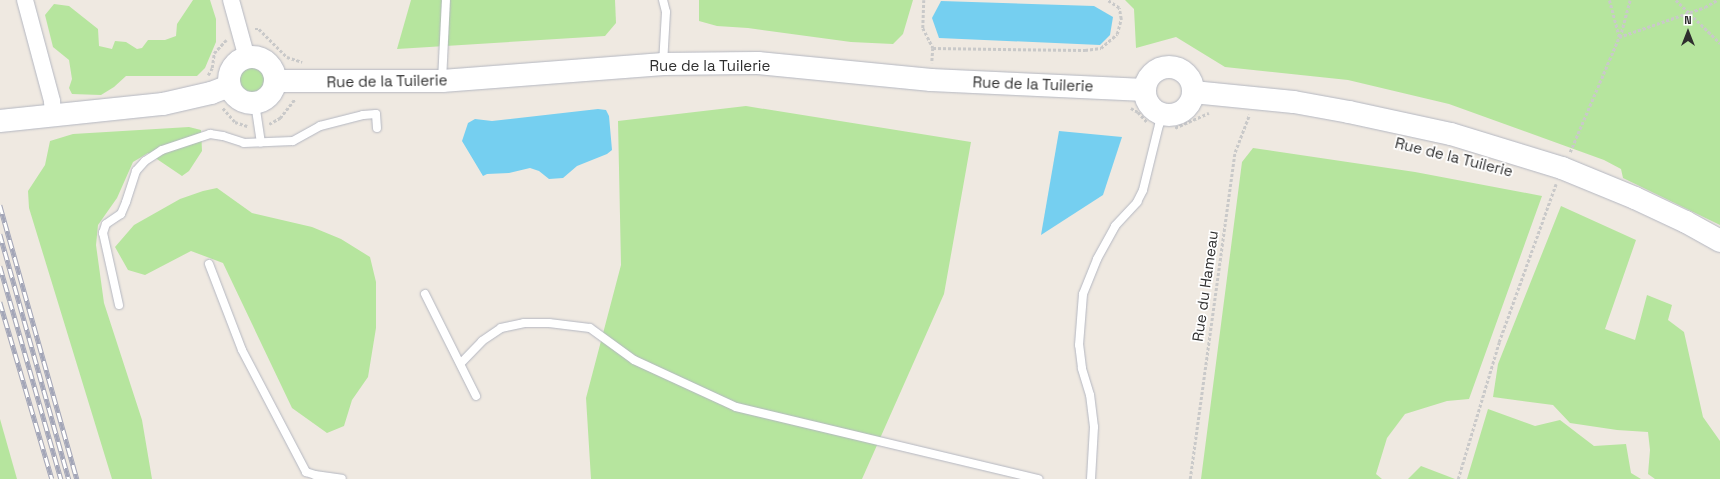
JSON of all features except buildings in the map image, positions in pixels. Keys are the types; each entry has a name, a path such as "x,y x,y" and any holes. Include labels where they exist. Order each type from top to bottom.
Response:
{"street":[{"path":"25,0 52,101 47,115"},
{"path":"231,0 247,58"},
{"path":"254,57 267,62 271,68 275,81 271,93 261,102 255,103 242,102 232,93 228,79 234,65 247,58 254,57"},
{"name":"Rue de la Tuilerie","path":"275,81 442,81 663,64 758,64 931,80 1145,90"},
{"path":"1170,67 1184,72 1192,85 1193,92 1189,105 1184,110 1171,115 1162,121 1152,108 1146,96 1145,90 1151,76 1163,68 1170,67"},
{"path":"0,121 163,104 211,93 229,86"},
{"name":"Rue de la Tuilerie","path":"1193,92 1250,110 1349,112 1444,133 1557,181 1635,198 1686,222 1720,241"}],"lane":[{"path":"442,81 446,0"},
{"path":"663,0 666,12 663,64"},
{"path":"255,103 261,143"},
{"path":"119,305 103,234 106,224 121,214 136,171 145,161 162,150 210,134 223,136 244,143 293,142 320,126 363,115 376,114 377,128"},
{"path":"1091,479 1094,427 1090,395 1082,368 1079,345 1083,294 1097,259 1115,226 1137,202 1143,190 1159,125 1162,121"},
{"path":"209,264 242,350 306,472 315,475 342,479"},
{"path":"425,294 476,396"},
{"path":"461,364 482,341 501,328 524,322 549,322 590,328 634,360 736,407 1039,479"}],"path":[{"path":"924,0 923,28 933,48 1085,50 1101,48 1117,34 1121,19 1119,8 1108,0"},
{"path":"1609,0 1620,37"},
{"path":"1458,479 1499,342 1557,181 1620,37 1630,0"},
{"path":"1676,0 1720,43"},
{"path":"1620,37 1705,7 1717,0"},
{"path":"249,31 260,29 273,42"},
{"path":"1124,105 1162,121 1213,113"},
{"name":"Rue du Hameau","path":"1190,479 1235,152 1250,110"}],"green space":[{"path":"193,0 210,0 216,19 216,42 205,68 197,76 126,76 114,87 101,95 72,94 69,88 72,79 69,60 53,47 45,15 54,4 69,6 98,29 99,46 112,49 115,41 126,42 137,49 142,48 148,40 165,40 176,36 177,24"},
{"path":"411,0 615,0 616,23 605,36 397,49"},
{"path":"699,0 913,0 903,34 893,44 851,42 748,28 717,26 699,21"},
{"path":"1125,0 1720,0 1720,225 1623,178 1621,169 1604,160 1449,104 1348,80 1225,67 1176,37 1136,48 1134,9"},
{"path":"252,68 257,69 263,75 263,85 257,91 252,92 247,91 241,85 240,80 241,75 247,69"},
{"path":"746,106 971,142 944,294 862,479 591,479 586,398 621,265 618,121"},
{"path":"189,127 201,130 202,151 189,171 182,176 148,153 133,162 117,198 98,225 96,245 104,303 142,420 152,479 112,479 29,208 28,191 45,165 50,141 73,134"},
{"path":"1253,148 1415,172 1542,196 1469,399 1447,401 1405,414 1387,438 1376,474 1382,479 1201,479 1242,162"},
{"path":"217,188 252,213 312,227 341,239 370,257 376,282 376,328 368,377 352,400 344,426 327,433 292,408 223,263 191,251 145,275 128,270 115,247 134,225 180,199"},
{"path":"1561,206 1636,240 1605,329 1635,340 1647,295 1672,305 1668,320 1684,332 1703,417 1720,441 1720,479 1655,479 1648,474 1650,450 1648,432 1617,430 1570,423 1553,405 1493,397 1498,364"},
{"path":"1488,409 1535,426 1560,420 1594,446 1626,444 1631,473 1641,479 1467,479"},
{"path":"0,419 17,479 0,479"},
{"path":"1421,466 1455,479 1408,479"}],"water":[{"path":"941,1 1094,6 1113,17 1110,35 1100,45 939,38 932,18"},
{"path":"598,109 606,110 609,116 612,150 607,154 577,166 563,178 549,179 539,171 530,168 509,173 487,174 483,176 462,141 468,123 475,119 492,121"},
{"path":"1059,131 1122,137 1103,195 1041,235"}],"railway":[{"path":"0,205 77,479"},
{"path":"0,234 69,479"},
{"path":"0,266 61,479"},
{"path":"0,302 52,479"}]}
